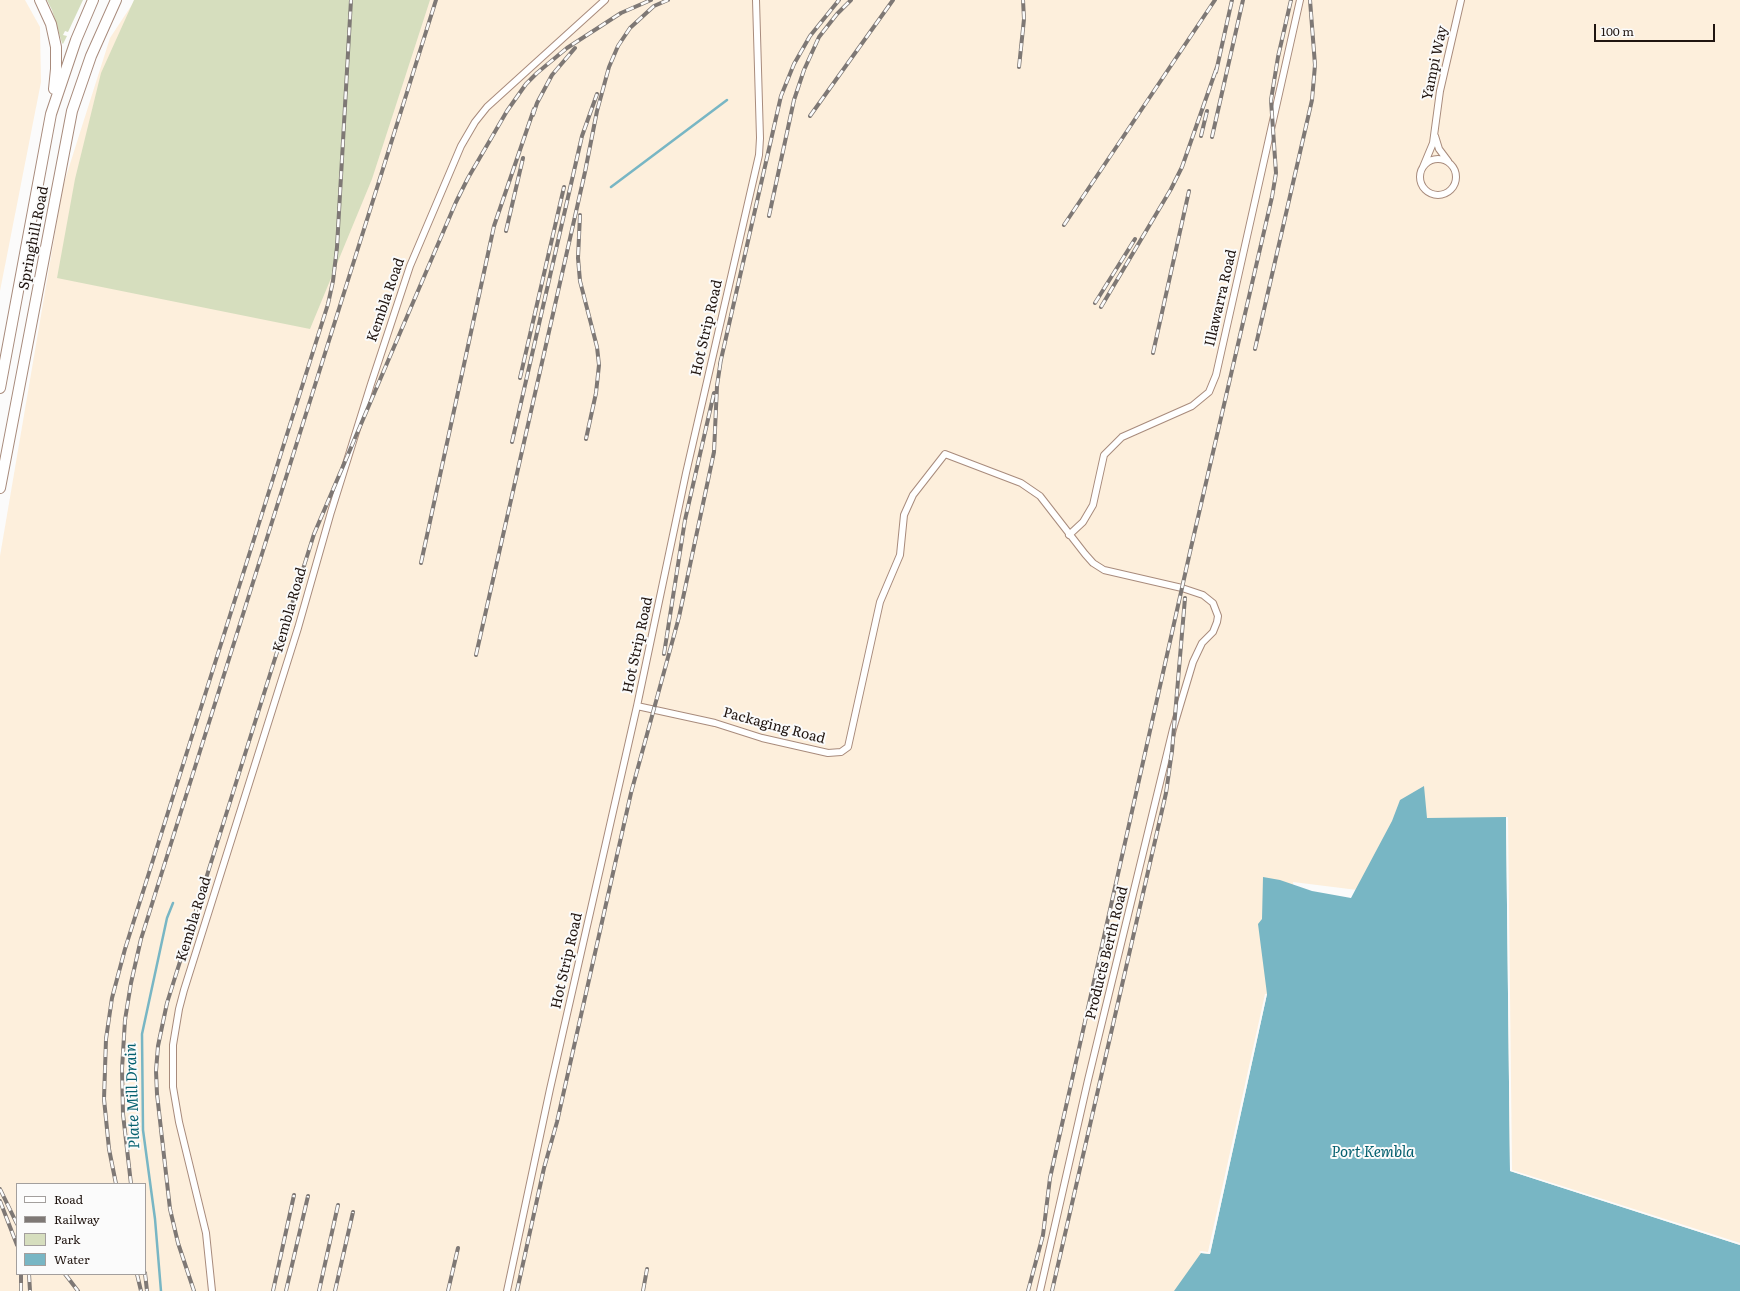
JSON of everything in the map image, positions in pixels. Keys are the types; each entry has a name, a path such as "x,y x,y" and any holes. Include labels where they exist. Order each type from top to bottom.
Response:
{"main road":[{"path":"40,0 51,24 56,47 56,69 51,114"},
{"name":"Springhill Road","path":"0,388 51,114 76,40 93,0"},
{"name":"Springhill Road","path":"0,488 72,111 93,50 116,0"}],"street":[{"name":"Kembla Road","path":"212,1291 206,1232 179,1122 173,1087 173,1045 184,990 298,628 331,512 371,384 410,266 461,146 475,122 488,107 605,0"},
{"name":"Hot Strip Road","path":"507,1291 552,1081 637,706 686,473 759,156 760,138 756,0"},
{"name":"Illawarra Road","path":"1069,535 1083,522 1093,505 1104,455 1122,437 1192,406 1209,392 1216,375 1300,0"},
{"name":"Yampi Way","path":"1435,131 1439,149 1456,173 1454,185 1447,193 1438,196 1427,192 1422,186 1420,174 1433,143 1441,86 1462,0"},
{"path":"1423,167 1429,162 1437,159 1445,161 1452,166"},
{"name":"Packaging Road","path":"637,706 716,723 762,738 828,753 841,752 848,747 880,602 900,555 904,515 908,504 945,454 1021,483 1040,496 1069,535"},
{"name":"Products Berth Road","path":"1040,1291 1088,1080 1174,729 1193,662 1202,643 1216,628 1218,616 1213,603 1203,595 1182,588 1104,570 1093,563 1069,535"}],"shaded area":[{"path":"0,0 25,0 40,27 41,82 0,291"},
{"path":"135,0 1740,0 1740,1262 1504,1181 1502,908 1293,882 1330,1291 0,1291 0,556 63,186 110,38"}],"green space":[{"path":"47,0 83,0 68,32 65,31 63,35 67,36 63,44 52,10"},
{"path":"134,0 430,0 372,179 310,329 57,278 75,179 101,73"}],"water":[{"name":"Port Kembla","path":"1424,786 1427,818 1506,817 1510,1171 1740,1245 1740,1291 1174,1291 1201,1253 1210,1254 1267,994 1258,924 1262,919 1263,877 1280,880 1312,891 1351,898 1392,821 1400,800"}],"pier":[{"path":"1506,817 1508,817 1512,1170 1740,1243 1740,1245 1510,1171"},
{"path":"1265,994 1267,994 1210,1254 1201,1253 1199,1252 1208,1252"}],"waterway":[{"path":"611,187 727,100"},
{"name":"Plate Mill Drain","path":"161,1291 155,1219 143,1130 142,1034 167,918 173,903"}],"railway":[{"path":"116,1183 109,1149 104,1099 106,1039 112,998 125,949 328,304 333,281 337,247 351,0"},
{"path":"131,1183 123,1114 122,1069 125,1020 131,983 141,939 436,0"},
{"path":"194,1291 178,1243 170,1209 157,1094 156,1071 158,1046 167,1003 314,534 456,202 468,178 507,111 526,84 567,48 621,13 651,0"},
{"path":"476,655 585,172 597,111 609,67 618,46 630,28 654,6 668,0"},
{"path":"720,364 781,96 794,64 810,36 839,0"},
{"path":"769,216 794,100 804,70 819,37 837,14 851,0"},
{"path":"810,116 893,0"},
{"path":"1019,67 1024,19 1023,0"},
{"path":"1064,225 1215,0"},
{"path":"1216,72 1232,0"},
{"path":"1212,137 1243,0"},
{"path":"1028,1291 1043,1235 1050,1178 1190,552 1272,197 1276,173 1271,100 1278,57 1291,0"},
{"path":"1255,349 1312,100 1315,65 1310,0"},
{"path":"533,115 537,103 552,75 575,48"},
{"path":"1101,307 1171,189 1182,167 1217,67"},
{"path":"512,442 582,136 597,94"},
{"path":"421,563 494,226 534,109"},
{"path":"1201,136 1207,111"},
{"path":"506,231 523,158"},
{"path":"520,378 564,187"},
{"path":"1153,353 1189,191"},
{"path":"580,215 578,258 580,281 597,347 599,365 596,393 586,439"},
{"path":"1095,303 1135,239"},
{"path":"517,1291 544,1168 557,1122 631,793 679,617 714,452 717,386 721,359"},
{"path":"664,654 685,520 714,393"},
{"path":"1052,1291 1166,793 1172,751 1185,598"},
{"path":"0,1189 16,1222"},
{"path":"273,1291 294,1195"},
{"path":"286,1291 308,1196"},
{"path":"0,1201 16,1242"},
{"path":"319,1291 338,1205"},
{"path":"335,1291 353,1212"},
{"path":"448,1291 458,1248"},
{"path":"643,1291 647,1269"},
{"path":"21,1275 21,1291"},
{"path":"29,1275 30,1291"},
{"path":"66,1275 78,1291"},
{"path":"137,1275 141,1291"},
{"path":"145,1275 147,1291"}]}
